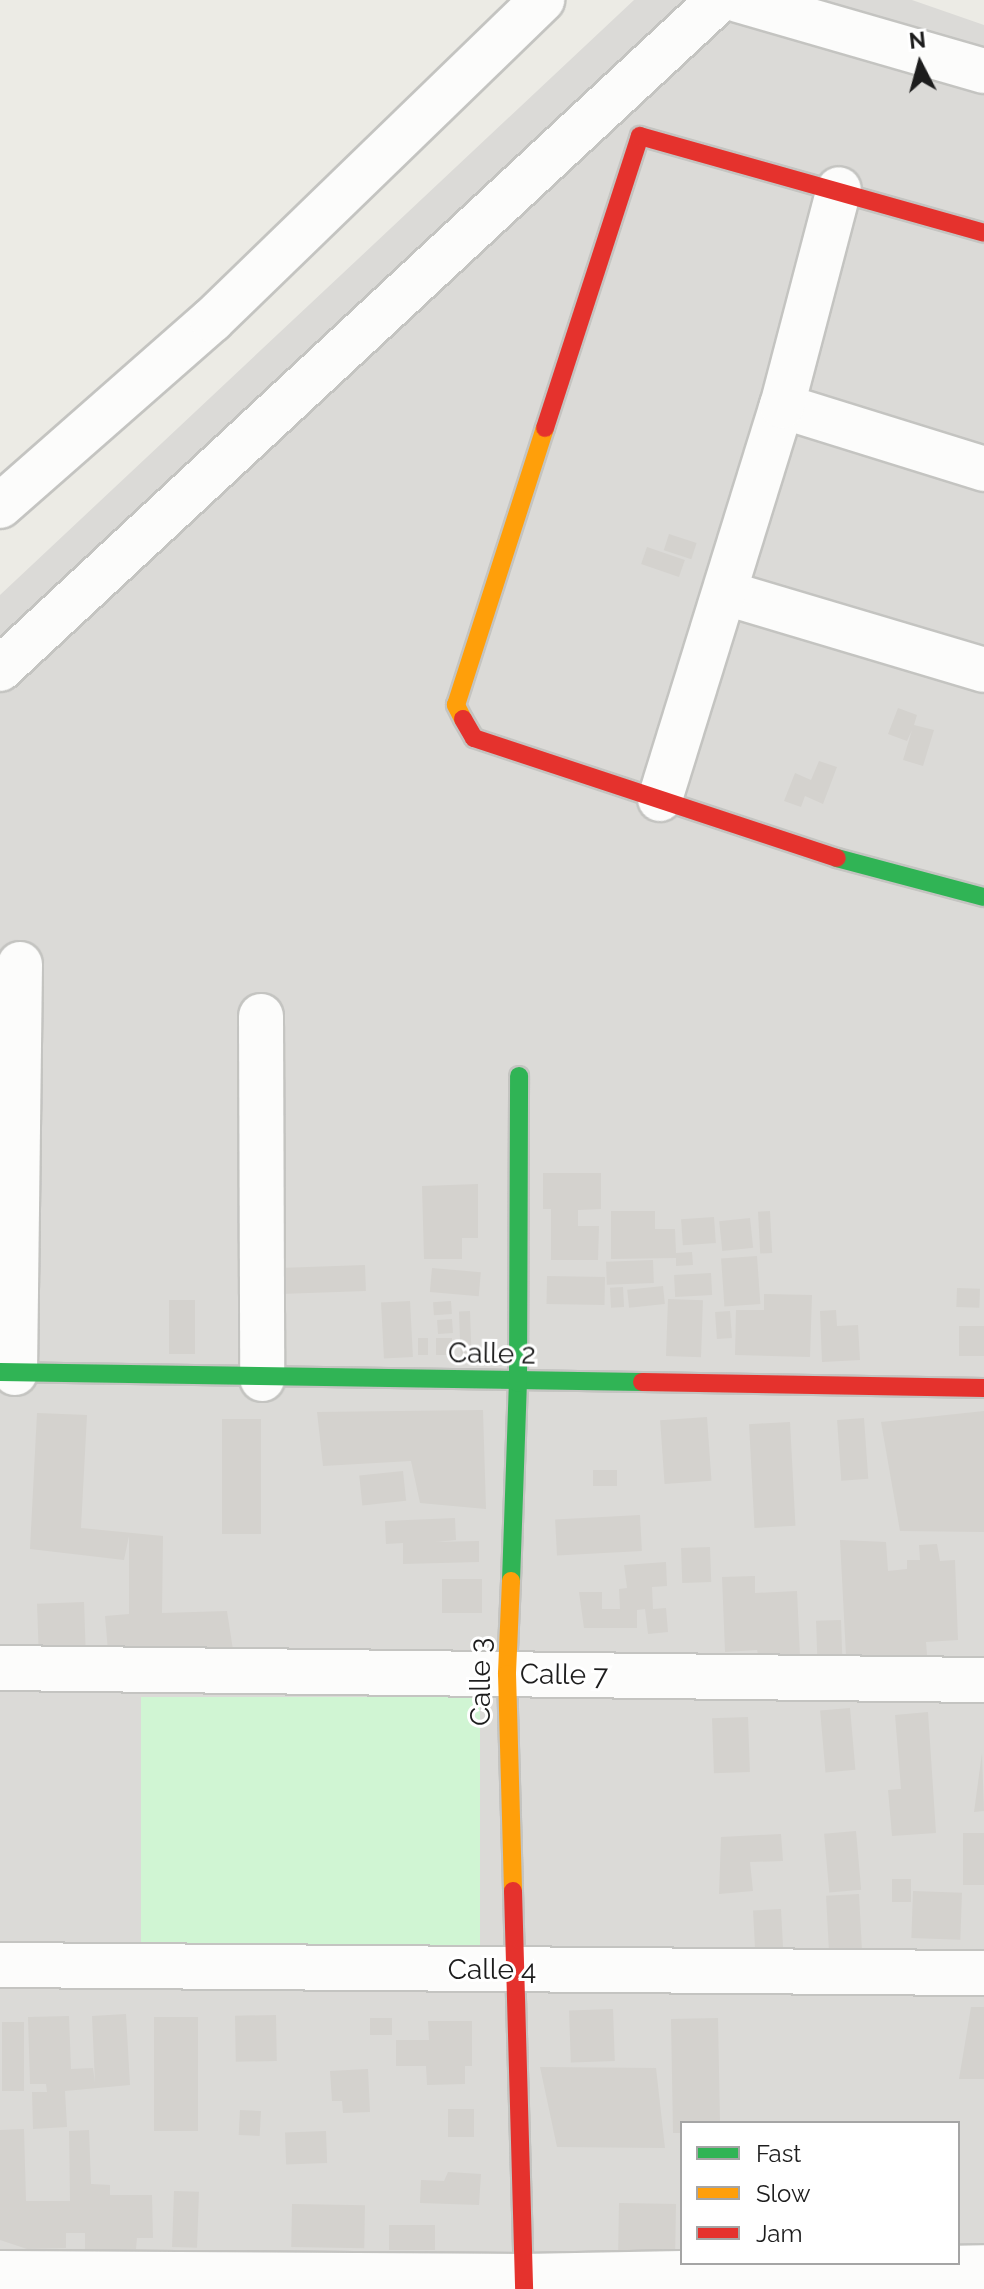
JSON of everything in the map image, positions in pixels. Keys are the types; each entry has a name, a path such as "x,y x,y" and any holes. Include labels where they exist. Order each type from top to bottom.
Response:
{"street":[{"path":"0,506 212,320 542,0"},
{"path":"0,669 590,116 719,0"},
{"path":"738,0 984,71"},
{"path":"590,116 640,136 839,189 984,233"},
{"path":"640,136 456,705 474,738 660,799 771,840 984,897"},
{"path":"660,799 782,406 839,189"},
{"path":"782,406 984,469"},
{"path":"726,593 984,670"},
{"path":"8,1372 20,964"},
{"path":"261,1016 262,1379"},
{"name":"Calle 3","path":"519,1076 518,1383 507,1674 524,2283"},
{"name":"Calle 2","path":"8,1372 262,1379 984,1388"},
{"name":"Calle 7","path":"0,1668 984,1680"},
{"name":"Calle 4","path":"0,1965 984,1973"},
{"path":"0,2273 524,2283 984,2267"}],"shaded area":[{"path":"634,0 912,0 984,25 984,2289 0,2289 0,595"}],"green space":[{"path":"141,1697 480,1697 480,1953 141,1953"}],"building":[{"path":"669,534 697,543 691,559 664,550"},
{"path":"647,547 685,560 679,577 641,564"},
{"path":"898,708 917,715 914,725 934,730 923,766 903,760 912,730 907,741 888,734"},
{"path":"819,761 837,767 823,804 805,796 801,807 784,801 795,773 811,780"},
{"path":"543,1173 601,1173 601,1209 578,1210 578,1226 599,1226 598,1260 551,1260 551,1209 543,1209"},
{"path":"478,1184 478,1238 462,1238 462,1259 424,1259 422,1186"},
{"path":"611,1211 655,1211 655,1229 675,1229 676,1253 692,1252 693,1265 676,1266 676,1258 611,1259"},
{"path":"770,1211 772,1253 760,1254 758,1212"},
{"path":"714,1217 716,1243 683,1245 681,1219"},
{"path":"750,1218 753,1248 722,1251 719,1221"},
{"path":"757,1256 760,1304 724,1306 721,1259"},
{"path":"653,1260 654,1283 607,1285 606,1262"},
{"path":"365,1265 366,1291 280,1294 279,1268"},
{"path":"432,1268 481,1272 479,1296 430,1292"},
{"path":"711,1273 712,1295 675,1297 674,1275"},
{"path":"547,1276 605,1277 605,1305 547,1304"},
{"path":"663,1286 665,1304 629,1308 627,1290"},
{"path":"623,1287 624,1307 611,1308 610,1288"},
{"path":"957,1288 980,1289 979,1308 956,1307"},
{"path":"764,1294 812,1295 810,1357 735,1355 736,1310 764,1310"},
{"path":"668,1299 703,1300 701,1357 666,1356"},
{"path":"169,1300 195,1300 195,1354 169,1354"},
{"path":"410,1301 413,1357 384,1358 381,1303"},
{"path":"451,1301 452,1314 434,1315 433,1302"},
{"path":"836,1310 837,1326 858,1325 860,1360 822,1362 820,1311"},
{"path":"459,1311 470,1311 472,1360 461,1360"},
{"path":"730,1311 732,1338 717,1339 715,1312"},
{"path":"452,1319 453,1333 438,1334 437,1320"},
{"path":"959,1326 984,1326 984,1356 959,1356"},
{"path":"418,1338 428,1338 428,1355 418,1355"},
{"path":"436,1338 452,1338 452,1355 436,1355"},
{"path":"483,1410 486,1509 420,1503 411,1461 323,1466 317,1412"},
{"path":"984,1411 984,1532 900,1531 881,1422"},
{"path":"37,1413 87,1415 81,1528 163,1536 162,1613 227,1611 233,1650 108,1651 105,1616 129,1614 129,1536 124,1560 30,1549"},
{"path":"707,1417 711,1481 665,1484 660,1420"},
{"path":"864,1418 868,1479 841,1481 837,1420"},
{"path":"222,1419 261,1419 261,1534 222,1534"},
{"path":"790,1422 795,1526 754,1528 749,1424"},
{"path":"593,1470 617,1470 617,1486 593,1486"},
{"path":"403,1471 406,1501 362,1505 359,1476"},
{"path":"640,1515 642,1551 557,1555 555,1519"},
{"path":"455,1518 456,1540 436,1542 479,1541 479,1562 403,1564 403,1543 386,1544 385,1521"},
{"path":"840,1540 886,1542 888,1571 907,1569 907,1560 920,1560 919,1545 937,1544 940,1561 955,1560 958,1640 926,1642 927,1655 846,1656"},
{"path":"710,1547 711,1582 682,1583 681,1548"},
{"path":"666,1562 667,1586 652,1587 653,1609 666,1608 668,1632 648,1634 645,1609 637,1610 637,1628 584,1628 579,1592 602,1592 602,1609 620,1609 619,1589 627,1588 624,1565"},
{"path":"755,1576 755,1593 797,1591 800,1656 759,1658 757,1650 725,1652 722,1577"},
{"path":"442,1579 482,1579 482,1613 442,1613"},
{"path":"84,1602 86,1651 39,1653 37,1604"},
{"path":"841,1620 842,1658 817,1659 816,1621"},
{"path":"850,1708 855,1770 826,1772 820,1711"},
{"path":"928,1712 936,1833 892,1836 888,1790 901,1789 895,1715"},
{"path":"748,1717 750,1772 714,1773 712,1718"},
{"path":"982,1753 984,1811 974,1812"},
{"path":"856,1831 861,1890 829,1893 824,1834"},
{"path":"963,1833 984,1833 984,1885 963,1885"},
{"path":"781,1834 783,1861 750,1862 753,1891 719,1894 721,1837"},
{"path":"892,1879 911,1879 911,1902 892,1902"},
{"path":"913,1891 962,1893 960,1940 911,1938"},
{"path":"859,1894 862,1954 829,1956 826,1896"},
{"path":"781,1909 783,1950 755,1951 753,1910"},
{"path":"971,2007 984,2007 984,2079 959,2079"},
{"path":"613,2009 615,2061 571,2063 569,2011"},
{"path":"126,2014 130,2085 65,2091 67,2127 33,2129 32,2092 47,2092 46,2084 30,2084 28,2017 69,2016 71,2069 93,2068 95,2083 92,2016"},
{"path":"276,2015 277,2061 236,2062 235,2016"},
{"path":"154,2017 198,2017 198,2131 154,2131"},
{"path":"370,2018 392,2018 392,2035 370,2035"},
{"path":"718,2018 720,2121 680,2121 680,2133 673,2133 671,2019"},
{"path":"428,2021 472,2021 472,2066 465,2066 465,2084 427,2085 426,2066 396,2066 396,2040 429,2040"},
{"path":"2,2022 24,2022 24,2091 2,2091"},
{"path":"540,2067 656,2068 665,2148 557,2147"},
{"path":"368,2069 370,2112 343,2113 342,2101 332,2101 330,2071"},
{"path":"448,2109 474,2109 474,2137 448,2137"},
{"path":"240,2110 261,2111 260,2136 239,2135"},
{"path":"24,2129 26,2201 70,2201 69,2131 89,2130 91,2184 110,2185 110,2195 152,2195 153,2238 137,2238 136,2249 110,2250 85,2250 85,2233 66,2233 66,2248 27,2249 0,2240 0,2130"},
{"path":"326,2131 327,2163 286,2164 285,2132"},
{"path":"448,2172 481,2174 479,2205 420,2203 421,2180 444,2181"},
{"path":"174,2191 199,2192 197,2248 172,2247"},
{"path":"619,2203 676,2204 675,2253 618,2252"},
{"path":"292,2204 365,2205 364,2248 291,2247"},
{"path":"389,2225 435,2225 435,2250 389,2250"}],"traffic: fast":[{"path":"837,858 984,897"},
{"path":"511,1581 518,1383 519,1076"},
{"path":"0,1372 642,1382"}],"traffic: slow":[{"path":"463,719 456,705 545,428"},
{"path":"511,1581 507,1674 513,1891"}],"traffic: jam":[{"path":"545,428 640,136 984,233"},
{"path":"463,719 474,738 837,858"},
{"path":"642,1382 984,1388"},
{"path":"513,1891 524,2289"}]}
